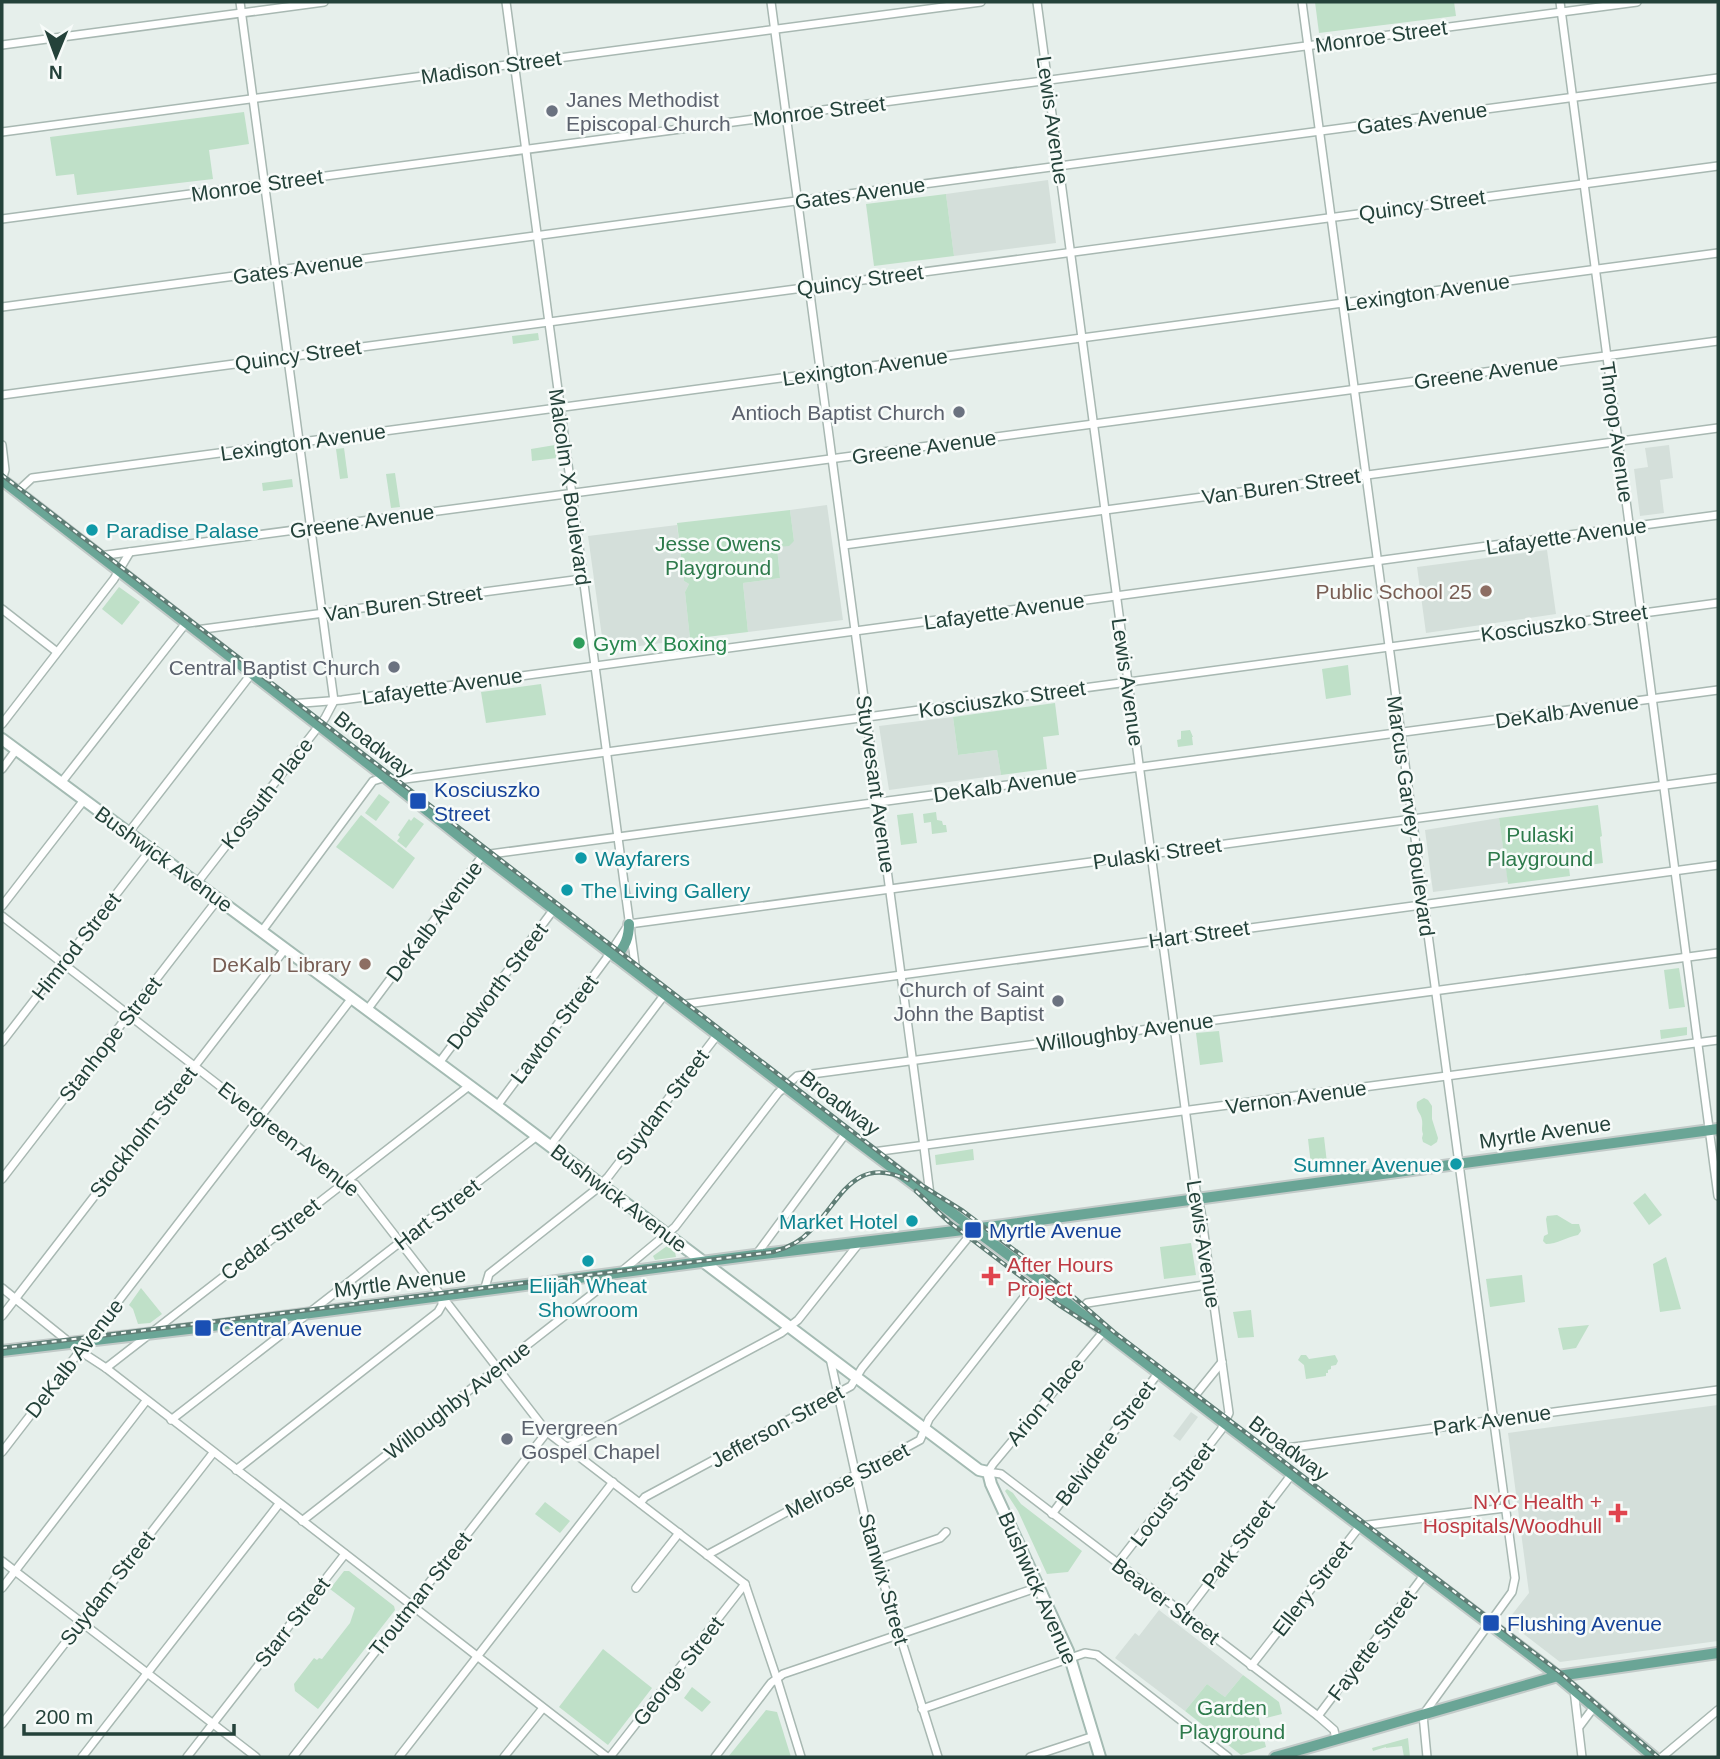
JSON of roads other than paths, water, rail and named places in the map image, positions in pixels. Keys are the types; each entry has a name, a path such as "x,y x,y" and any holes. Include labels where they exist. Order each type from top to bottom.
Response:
{"main road":[{"name":"Broadway","path":"2,480 483,855 846,1133 975,1228 1079,1312 1558,1676 1654,1757"},
{"name":"Bushwick Avenue","path":"2,739 497,1106 979,1470 988,1472 991,1484 1071,1658 1100,1757"},
{"path":"613,954 626,943 629,924"},
{"name":"Myrtle Avenue","path":"2,1351 975,1228 1714,1129"},
{"path":"1275,1757 1558,1676 1718,1654"}],"street":[{"path":"240,2 334,701"},
{"path":"2,45 324,2"},
{"name":"Malcolm X Boulevard","path":"506,2 636,972"},
{"path":"771,2 809,287"},
{"name":"Madison Street","path":"2,132 981,2"},
{"name":"Lewis Avenue","path":"1037,2 1185,1111 1229,1413 1224,1423"},
{"name":"Marcus Garvey Boulevard","path":"1302,2 1514,1567 1512,1592 1423,1715"},
{"name":"Throop Avenue","path":"1560,2 1686,957 1714,1129 1718,1196"},
{"name":"Monroe Street","path":"2,219 1637,2"},
{"name":"Gates Avenue","path":"2,307 1718,78"},
{"name":"Quincy Street","path":"2,395 1718,166"},
{"name":"Lexington Avenue","path":"17,492 32,478 1718,253"},
{"name":"Stuyvesant Avenue","path":"809,287 930,1195"},
{"name":"Greene Avenue","path":"99,556 1718,341"},
{"name":"Van Buren Street","path":"844,545 1718,428"},
{"path":"2,445 5,470 2,480"},
{"name":"Lafayette Avenue","path":"290,704 334,701 1718,515"},
{"path":"2,724 130,552"},
{"name":"Van Buren Street","path":"196,631 582,579"},
{"name":"Kosciuszko Street","path":"388,779 1718,603"},
{"path":"2,609 57,652"},
{"path":"61,783 186,623"},
{"path":"212,643 223,627"},
{"path":"129,832 252,673"},
{"name":"DeKalb Avenue","path":"367,1010 483,855 1718,690"},
{"name":"Kossuth Place","path":"197,883 319,726 334,701"},
{"path":"2,769 16,750"},
{"path":"405,793 410,778"},
{"name":"Pulaski Street","path":"629,924 1718,778"},
{"path":"262,931 373,781 388,779"},
{"path":"2,906 84,800"},
{"name":"Himrod Street","path":"2,1042 151,849"},
{"name":"Hart Street","path":"679,1005 1718,865"},
{"name":"Stanhope Street","path":"2,1179 218,899"},
{"name":"Dodworth Street","path":"439,1063 554,909"},
{"name":"Evergreen Avenue","path":"2,916 339,1179 355,1184 547,1432 745,1584"},
{"name":"Stockholm Street","path":"2,1316 285,949"},
{"name":"Willoughby Avenue","path":"620,1274 675,1227 778,1093 797,1076 1718,953"},
{"name":"Lawton Street","path":"497,1106 613,954"},
{"path":"550,1146 665,994"},
{"name":"DeKalb Avenue","path":"2,1452 352,998"},
{"name":"Suydam Street","path":"485,1291 489,1274 608,1177 718,1034"},
{"name":"Vernon Avenue","path":"873,1152 1718,1040"},
{"name":"Cedar Street","path":"106,1368 469,1086"},
{"path":"755,1255 846,1133"},
{"name":"Hart Street","path":"171,1420 537,1136"},
{"name":"Jefferson Street","path":"640,1503 645,1497 851,1386 975,1228"},
{"path":"568,1447 781,1333 798,1320 860,1242"},
{"name":"Willoughby Avenue","path":"302,1521 600,1289 605,1275"},
{"name":"Melrose Street","path":"707,1555 920,1440 929,1419 1039,1278"},
{"path":"1079,1312 1087,1303 1211,1284"},
{"path":"2,1289 609,1757"},
{"path":"236,1470 438,1312 442,1297"},
{"name":"Arion Place","path":"988,1472 1104,1331"},
{"name":"Stanwix Street","path":"830,1357 870,1540 938,1757"},
{"path":"1192,1398 1222,1362"},
{"name":"Belvidere Street","path":"1052,1514 1159,1372"},
{"name":"Park Avenue","path":"1269,1457 1279,1450 1718,1390"},
{"path":"2,1588 146,1401"},
{"name":"Locust Street","path":"1118,1564 1224,1423"},
{"name":"Troutman Street","path":"293,1757 547,1432"},
{"name":"Suydam Street","path":"2,1724 213,1453"},
{"name":"Beaver Street","path":"988,1472 1001,1474 1318,1716 1334,1730 1336,1739"},
{"name":"Park Street","path":"1185,1614 1292,1474"},
{"path":"399,1757 613,1482"},
{"path":"82,1757 279,1504"},
{"name":"Ellery Street","path":"1251,1666 1360,1526 1506,1508"},
{"path":"876,1560 940,1538 946,1532"},
{"path":"636,1588 679,1533"},
{"name":"Starr Street","path":"187,1757 345,1554"},
{"path":"2,1561 256,1757"},
{"name":"Fayette Street","path":"1318,1716 1425,1574"},
{"path":"745,1584 801,1757"},
{"name":"George Street","path":"609,1757 745,1584"},
{"path":"715,1757 771,1683 783,1674 1039,1587"},
{"path":"922,1709 1085,1653 1097,1655 1228,1757"},
{"path":"1574,1689 1582,1757"},
{"path":"1578,1727 1594,1707"},
{"path":"505,1757 543,1708"},
{"path":"1662,1757 1718,1710"},
{"path":"1423,1715 1427,1757"},
{"path":"1030,1757 1094,1736"}],"railway":[{"path":"2,475 923,1186 963,1211 1054,1280 1114,1332 1562,1674 1658,1757"},
{"path":"2,1348 773,1252 803,1238 850,1184 861,1176 890,1173 908,1180"},
{"path":"916,1191 949,1222 1059,1305 1099,1331"}],"place":[{"name":"Janes Methodist Episcopal Church","path":"552,111"},
{"name":"Antioch Baptist Church","path":"959,412"},
{"name":"Paradise Palase","path":"92,530"},
{"name":"Public School 25","path":"1486,591"},
{"name":"Gym X Boxing","path":"579,643"},
{"name":"Central Baptist Church","path":"394,667"},
{"name":"Kosciuszko Street","path":"418,801"},
{"name":"Wayfarers","path":"581,858"},
{"name":"The Living Gallery","path":"567,890"},
{"name":"DeKalb Library","path":"365,964"},
{"name":"Church of Saint John the Baptist","path":"1058,1001"},
{"name":"Sumner Avenue","path":"1456,1164"},
{"name":"Market Hotel","path":"912,1221"},
{"name":"Myrtle Avenue","path":"973,1230"},
{"name":"Elijah Wheat Showroom","path":"588,1261"},
{"name":"After Hours Project","path":"991,1276"},
{"name":"Central Avenue","path":"203,1328"},
{"name":"Evergreen Gospel Chapel","path":"507,1439"},
{"name":"NYC Health + Hospitals/Woodhull","path":"1618,1513"},
{"name":"Flushing Avenue","path":"1491,1623"}],"park label":[{"name":"Jesse Owens Playground","path":"718,555"},
{"name":"Pulaski Playground","path":"1540,846"},
{"name":"Garden Playground","path":"1232,1719"}]}
